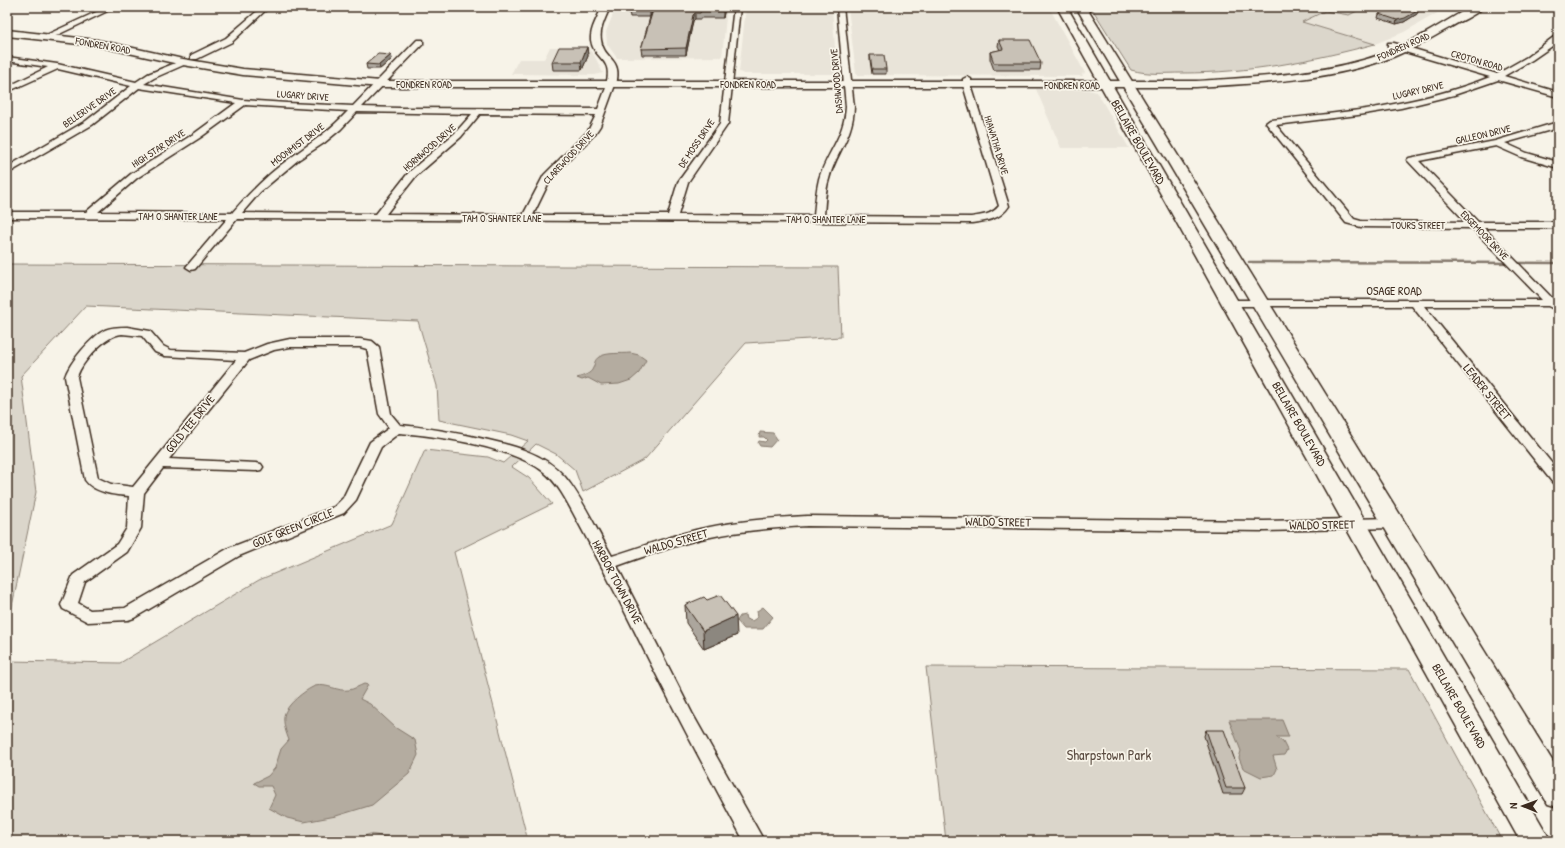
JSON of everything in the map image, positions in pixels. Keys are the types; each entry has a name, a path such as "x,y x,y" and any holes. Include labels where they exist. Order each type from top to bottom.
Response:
{"main road":[{"name":"BELLAIRE BOULEVARD","path":"1062,7 1536,841"},
{"path":"1075,7 1083,11"},
{"path":"1459,12 1458,13 1468,7"},
{"name":"FONDREN ROAD","path":"7,33 53,34 163,56 183,62 274,76 383,81 1127,83 1194,79 1251,78 1350,66 1389,55 1396,47 1424,38 1459,12 1478,7"},
{"name":"BELLAIRE BOULEVARD","path":"1083,11 1558,795"},
{"name":"FONDREN ROAD","path":"7,28 141,44 194,57 286,71 383,81"},
{"path":"163,56 194,57 193,60 203,65"},
{"path":"1140,145 1149,146 1160,152 1173,170 1186,179"},
{"path":"1184,222 1212,222"}],"street":[{"path":"53,34 113,7"},
{"path":"194,57 229,40 266,7"},
{"path":"606,7 598,28 596,41 612,65 615,73 612,82"},
{"name":"DE MOSS DRIVE","path":"672,218 683,182 724,124 737,7"},
{"name":"DASHWOOD DRIVE","path":"819,219 825,178 844,139 849,122 840,7"},
{"name":"LUGARY DRIVE","path":"1350,221 1270,123 1342,115 1420,102 1497,77 1527,61 1558,38"},
{"name":"MOONMIST DRIVE","path":"191,267 233,216 257,190 295,158 321,141 383,81 420,42"},
{"name":"CROTON ROAD","path":"1396,47 1558,95"},
{"name":"LUGARY DRIVE","path":"7,59 57,66 136,85 243,102 355,109 601,112"},
{"name":"BELLERIVE DRIVE","path":"7,171 89,123 136,85 151,76 183,62"},
{"path":"7,90 24,80 57,66"},
{"name":"CLAREWOOD DRIVE","path":"526,218 547,177 591,134 596,126 612,82"},
{"name":"HIAWATHA DRIVE","path":"967,82 1004,206 997,214"},
{"name":"HIGH STAR DRIVE","path":"88,216 134,176 198,135 243,102"},
{"name":"HORNWOOD DRIVE","path":"379,218 397,193 416,171 467,127 478,111"},
{"name":"GALLEON DRIVE","path":"1412,160 1497,143 1558,125"},
{"path":"1497,143 1524,155 1558,165"},
{"name":"EDGEMOOR DRIVE","path":"1412,160 1556,306"},
{"name":"TAM O SHANTER LANE","path":"7,216 970,220 997,214"},
{"name":"TOURS STREET","path":"1350,221 1361,224 1558,225"},
{"name":"OSAGE ROAD","path":"1230,303 1556,306"},
{"name":"LEADER STREET","path":"1416,304 1558,480"},
{"path":"137,492 108,489 98,485 92,480 71,377 71,373 75,368 99,340 108,333 146,333 159,349 169,353 245,357 290,342 368,344 373,347 385,414 396,430"},
{"name":"GOLD TEE DRIVE","path":"137,492 245,357"},
{"name":"GOLF GREEN CIRCLE","path":"137,492 134,528 122,548 78,579 69,605 88,616 128,614 234,552 338,510 349,500 375,445 396,430"},
{"name":"HARBOR TOWN DRIVE","path":"396,430 424,431 507,448 538,462 549,470 565,487 608,563 686,718 754,841"},
{"path":"159,463 256,467"},
{"name":"WALDO STREET","path":"608,563 668,543 701,534 736,528 807,521 1264,526 1394,523"}],"shaded area":[{"path":"616,7 727,7 722,57 617,58 607,44 606,32"},
{"path":"746,7 832,7 837,74 744,74 739,72"},
{"path":"848,7 1049,7 1085,73 1082,74 1083,76 858,75 856,74"},
{"path":"1365,7 1448,7 1404,32 1375,44 1301,22 1325,11 1349,15"},
{"path":"550,47 587,47 594,55 603,73 595,75 511,74 519,59 544,59"},
{"path":"1036,89 1088,90 1097,92 1129,148 1061,148"},
{"path":"630,353 639,355 646,360 639,373 631,380 619,384 601,385 588,378 582,380 577,378 590,372 596,359 602,355"},
{"path":"760,432 773,433 777,439 770,447 760,446 758,443 759,441 765,442 767,440 764,437 759,437"},
{"path":"763,607 773,617 763,629 744,629 737,621 740,616 745,615 746,619 752,621 758,617 757,611"},
{"path":"364,684 368,685 360,699 370,704 396,728 415,740 418,755 409,774 372,805 336,816 304,822 287,818 269,808 275,795 271,786 259,786 254,783 268,776 275,768 281,749 289,740 284,719 285,712 288,707 301,694 315,686 319,685 341,690 349,690"},
{"path":"1229,720 1282,720 1289,737 1276,737 1283,742 1287,750 1284,755 1273,756 1277,769 1274,775 1261,777 1243,768 1239,758 1241,751"}],"green space":[{"path":"1091,7 1365,7 1349,15 1325,11 1302,22 1375,44 1327,56 1280,65 1231,71 1144,73 1131,70"},
{"path":"7,264 838,267 841,337 746,343 645,459 583,492 575,470 556,454 536,444 512,467 529,478 552,504 454,552 528,841 408,841 370,834 351,841 7,841 7,661 120,663 259,580 392,524 425,450 488,457 503,463 528,441 511,435 439,420 437,386 418,321 86,306 21,376 36,492 7,630"},
{"name":"Sharpstown Park","path":"926,667 1409,669 1502,841 946,841"}],"building":[{"path":"631,7 651,7 650,11 629,11"},
{"path":"654,7 724,7 723,11 701,11 700,13 695,13 693,15 686,48 641,49"},
{"path":"1392,7 1406,7 1419,10 1405,18 1397,20 1379,14"},
{"path":"999,40 1030,40 1041,63 994,63 990,52 1003,49"},
{"path":"559,47 587,47 581,62 552,62"},
{"path":"378,54 391,55 379,65 366,64"},
{"path":"870,55 884,55 886,69 872,69"},
{"path":"720,595 736,616 703,631 685,605 704,597 707,600"},
{"path":"1206,730 1224,730 1245,788 1226,788"}],"waterway":[{"path":"1249,262 1558,263"}]}
